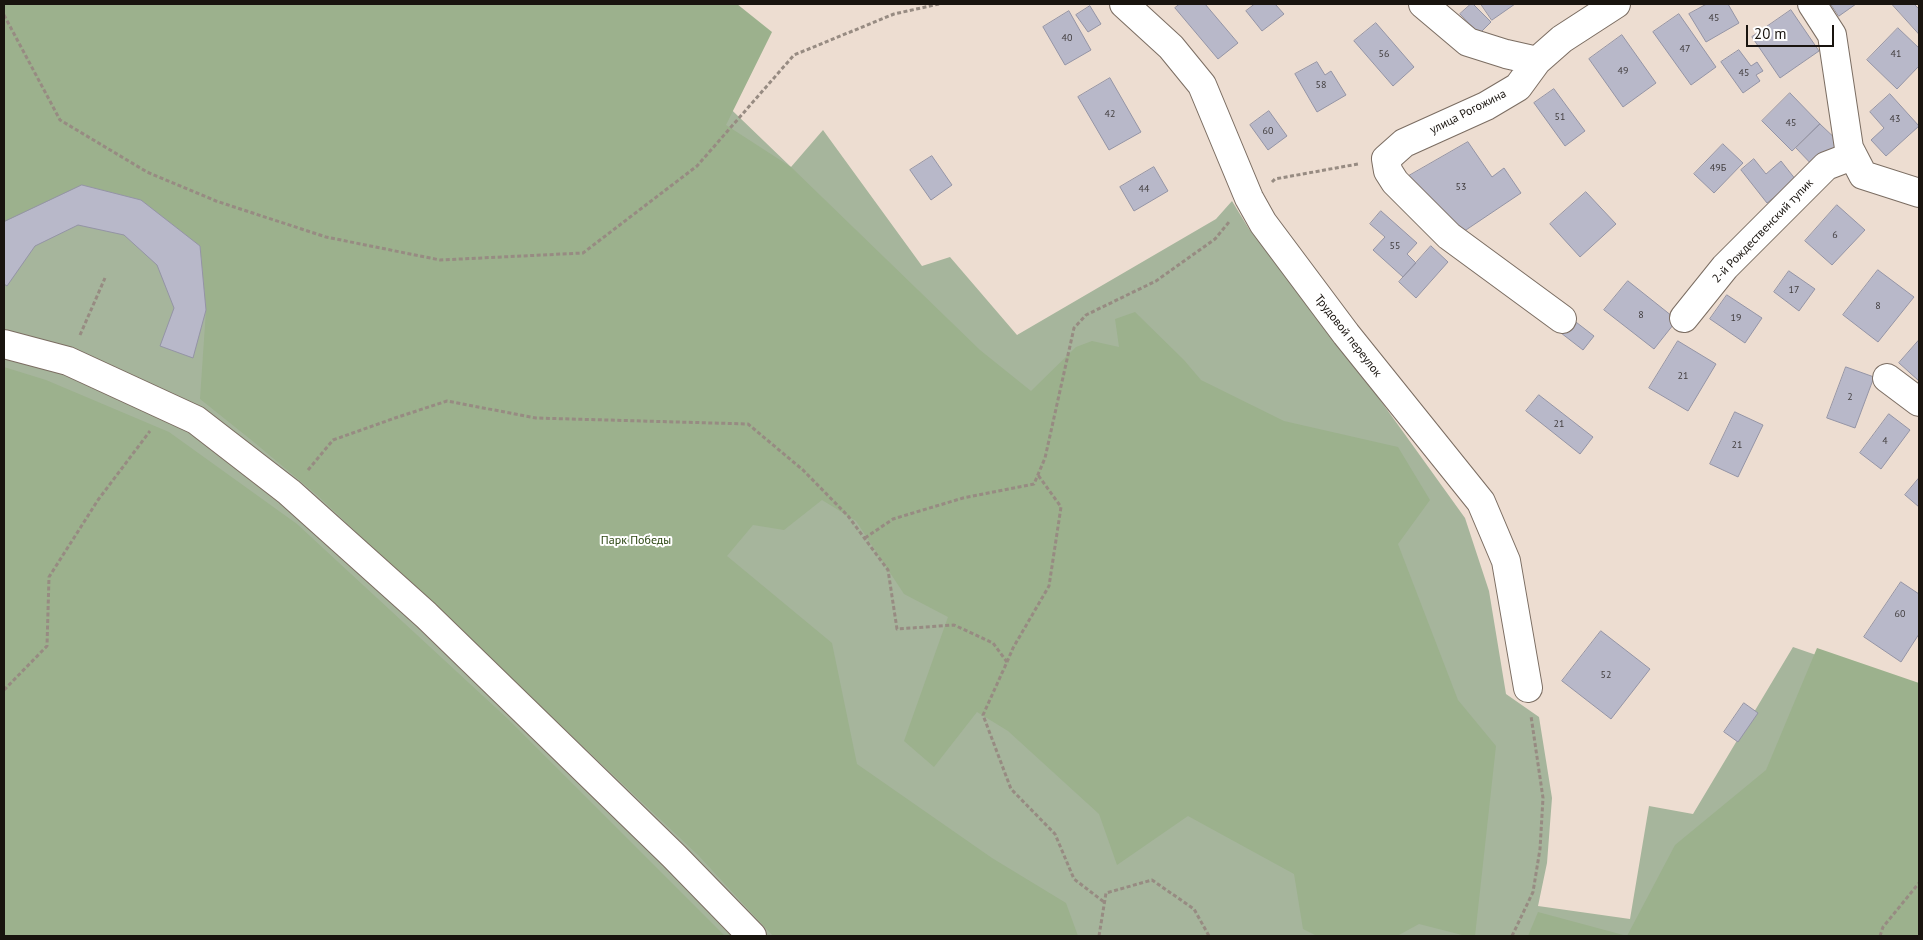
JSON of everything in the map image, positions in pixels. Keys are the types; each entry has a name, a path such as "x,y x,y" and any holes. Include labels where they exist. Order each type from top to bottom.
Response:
{"street":[{"name":"Трудовой переулок","path":"1124,4 1171,47 1202,85 1249,198 1263,223 1346,334 1481,502 1506,561 1528,688"},
{"path":"1423,4 1468,42 1537,61"},
{"name":"улица Рогожина","path":"1386,158 1404,144 1486,106 1518,87 1537,61 1562,40 1616,4"},
{"path":"1812,4 1832,35 1849,148 1852,156 1863,175 1919,193"},
{"name":"2-й Рождественский тупик","path":"1684,318 1725,267 1826,166 1852,156"},
{"path":"1386,158 1388,171 1395,182 1449,236 1562,319"},
{"path":"4,344 68,361 196,420 289,492 426,615 674,856 752,936"},
{"path":"1887,378 1919,402"}],"path":[{"path":"4,15 60,120 147,172 216,201 326,237 440,260 583,253 697,166 794,56 894,14 939,4"},
{"path":"864,538 893,519 964,498 1034,484 1045,458 1074,328 1086,314 1156,281 1215,239 1249,198 1275,179 1386,158"},
{"path":"68,361 105,278"},
{"path":"4,690 47,646 49,578 98,500 150,432 143,396"},
{"path":"289,492 333,440 447,401 536,418 748,424 802,470 848,516 888,570 897,629 954,625 994,643 1007,662"},
{"path":"1038,474 1061,508 1049,586 1013,648 982,716 1011,789 1055,834 1074,879 1104,902"},
{"path":"1512,936 1533,892 1540,849 1543,798 1528,688"},
{"path":"1099,936 1106,893 1152,880 1194,909 1209,936"},
{"path":"1880,936 1883,927 1919,883"}],"green space":[{"name":"Парк Победы","path":"4,4 712,91 791,167 823,130 922,266 950,257 1017,335 1216,219 1232,201 1249,229 1337,340 1465,518 1489,591 1506,694 1539,717 1552,798 1547,863 1538,906 1630,919 1649,806 1693,814 1793,647 1897,683 1919,936 4,936"},
{"path":"4,4 737,4 772,32 726,125 791,167 980,350 1031,391 1076,347 1092,341 1119,347 1115,319 1135,312 1184,360 1201,380 1284,421 1398,447 1430,500 1398,544 1458,700 1496,746 1475,936 1466,936 1419,924 1397,936 1317,936 1303,929 1294,874 1188,816 1117,865 1099,814 1008,731 977,712 934,767 904,741 948,617 904,594 856,521 822,500 784,530 753,525 727,556 832,643 857,764 992,858 1066,903 1078,936 773,936 698,855 317,495 200,399 206,310 200,246 141,200 82,185 4,222"},
{"path":"4,367 46,380 169,432 297,524 509,720 725,936 4,936"},
{"path":"1817,648 1919,683 1919,936 1627,936 1675,845 1766,770"},
{"path":"1538,912 1627,936 1528,936"}],"building":[{"path":"1180,4 1205,4 1238,43 1218,59 1175,8"},
{"path":"1255,4 1275,4 1284,14 1262,31 1246,11"},
{"path":"1471,4 1491,22 1479,34 1460,14"},
{"path":"1481,4 1515,4 1492,20"},
{"path":"1707,4 1728,4 1739,23 1706,42 1689,14"},
{"path":"1831,4 1856,4 1839,16"},
{"path":"1892,4 1914,4 1919,9 1919,34"},
{"path":"1090,6 1101,24 1088,32 1076,15"},
{"path":"1791,10 1819,51 1780,78 1752,37"},
{"path":"1069,11 1091,50 1065,65 1043,27"},
{"path":"1679,14 1716,67 1691,85 1653,32"},
{"path":"1376,23 1414,67 1393,86 1354,41"},
{"path":"1898,28 1919,48 1919,66 1897,89 1867,60"},
{"path":"1622,35 1656,83 1623,107 1589,59"},
{"path":"1739,50 1751,66 1757,62 1763,71 1756,75 1760,81 1743,93 1721,62"},
{"path":"1317,62 1325,75 1331,71 1346,95 1317,112 1295,74"},
{"path":"1110,78 1141,132 1109,150 1078,97"},
{"path":"1554,89 1585,131 1565,146 1534,103"},
{"path":"1790,93 1820,124 1792,151 1762,121"},
{"path":"1890,94 1919,126 1886,156 1871,140 1884,128 1870,112"},
{"path":"1269,111 1287,136 1268,150 1250,125"},
{"path":"1820,124 1841,144 1816,169 1796,148"},
{"path":"1468,142 1492,177 1504,168 1521,193 1457,236 1400,181"},
{"path":"1723,144 1743,163 1714,193 1694,174"},
{"path":"932,156 952,185 931,200 910,170"},
{"path":"1754,159 1766,174 1781,161 1796,180 1767,203 1741,170"},
{"path":"1154,167 1168,191 1134,211 1120,187"},
{"path":"82,185 141,200 200,246 206,310 193,358 160,346 174,308 157,265 124,235 78,225 35,246 7,286 4,284 4,222"},
{"path":"1586,192 1616,224 1580,257 1550,224"},
{"path":"1837,205 1865,230 1832,265 1805,241"},
{"path":"1381,211 1417,243 1407,254 1416,263 1403,277 1373,250 1385,237 1370,224"},
{"path":"1431,246 1448,262 1416,298 1399,282"},
{"path":"1878,270 1914,297 1878,342 1843,315"},
{"path":"1789,271 1815,289 1799,311 1774,292"},
{"path":"1628,281 1677,320 1654,349 1604,310"},
{"path":"1727,295 1762,318 1745,343 1710,319"},
{"path":"1572,319 1594,336 1583,350 1561,333"},
{"path":"1919,340 1919,381 1899,363"},
{"path":"1678,341 1716,364 1688,411 1649,388"},
{"path":"1846,367 1874,377 1855,428 1827,418"},
{"path":"1539,395 1593,437 1580,454 1526,411"},
{"path":"1735,412 1763,425 1738,477 1710,464"},
{"path":"1889,414 1910,430 1881,469 1860,453"},
{"path":"1919,478 1919,507 1905,495"},
{"path":"1901,582 1919,594 1919,634 1901,662 1864,637"},
{"path":"1601,631 1650,669 1611,719 1562,681"},
{"path":"1744,703 1758,713 1738,742 1724,732"}]}
